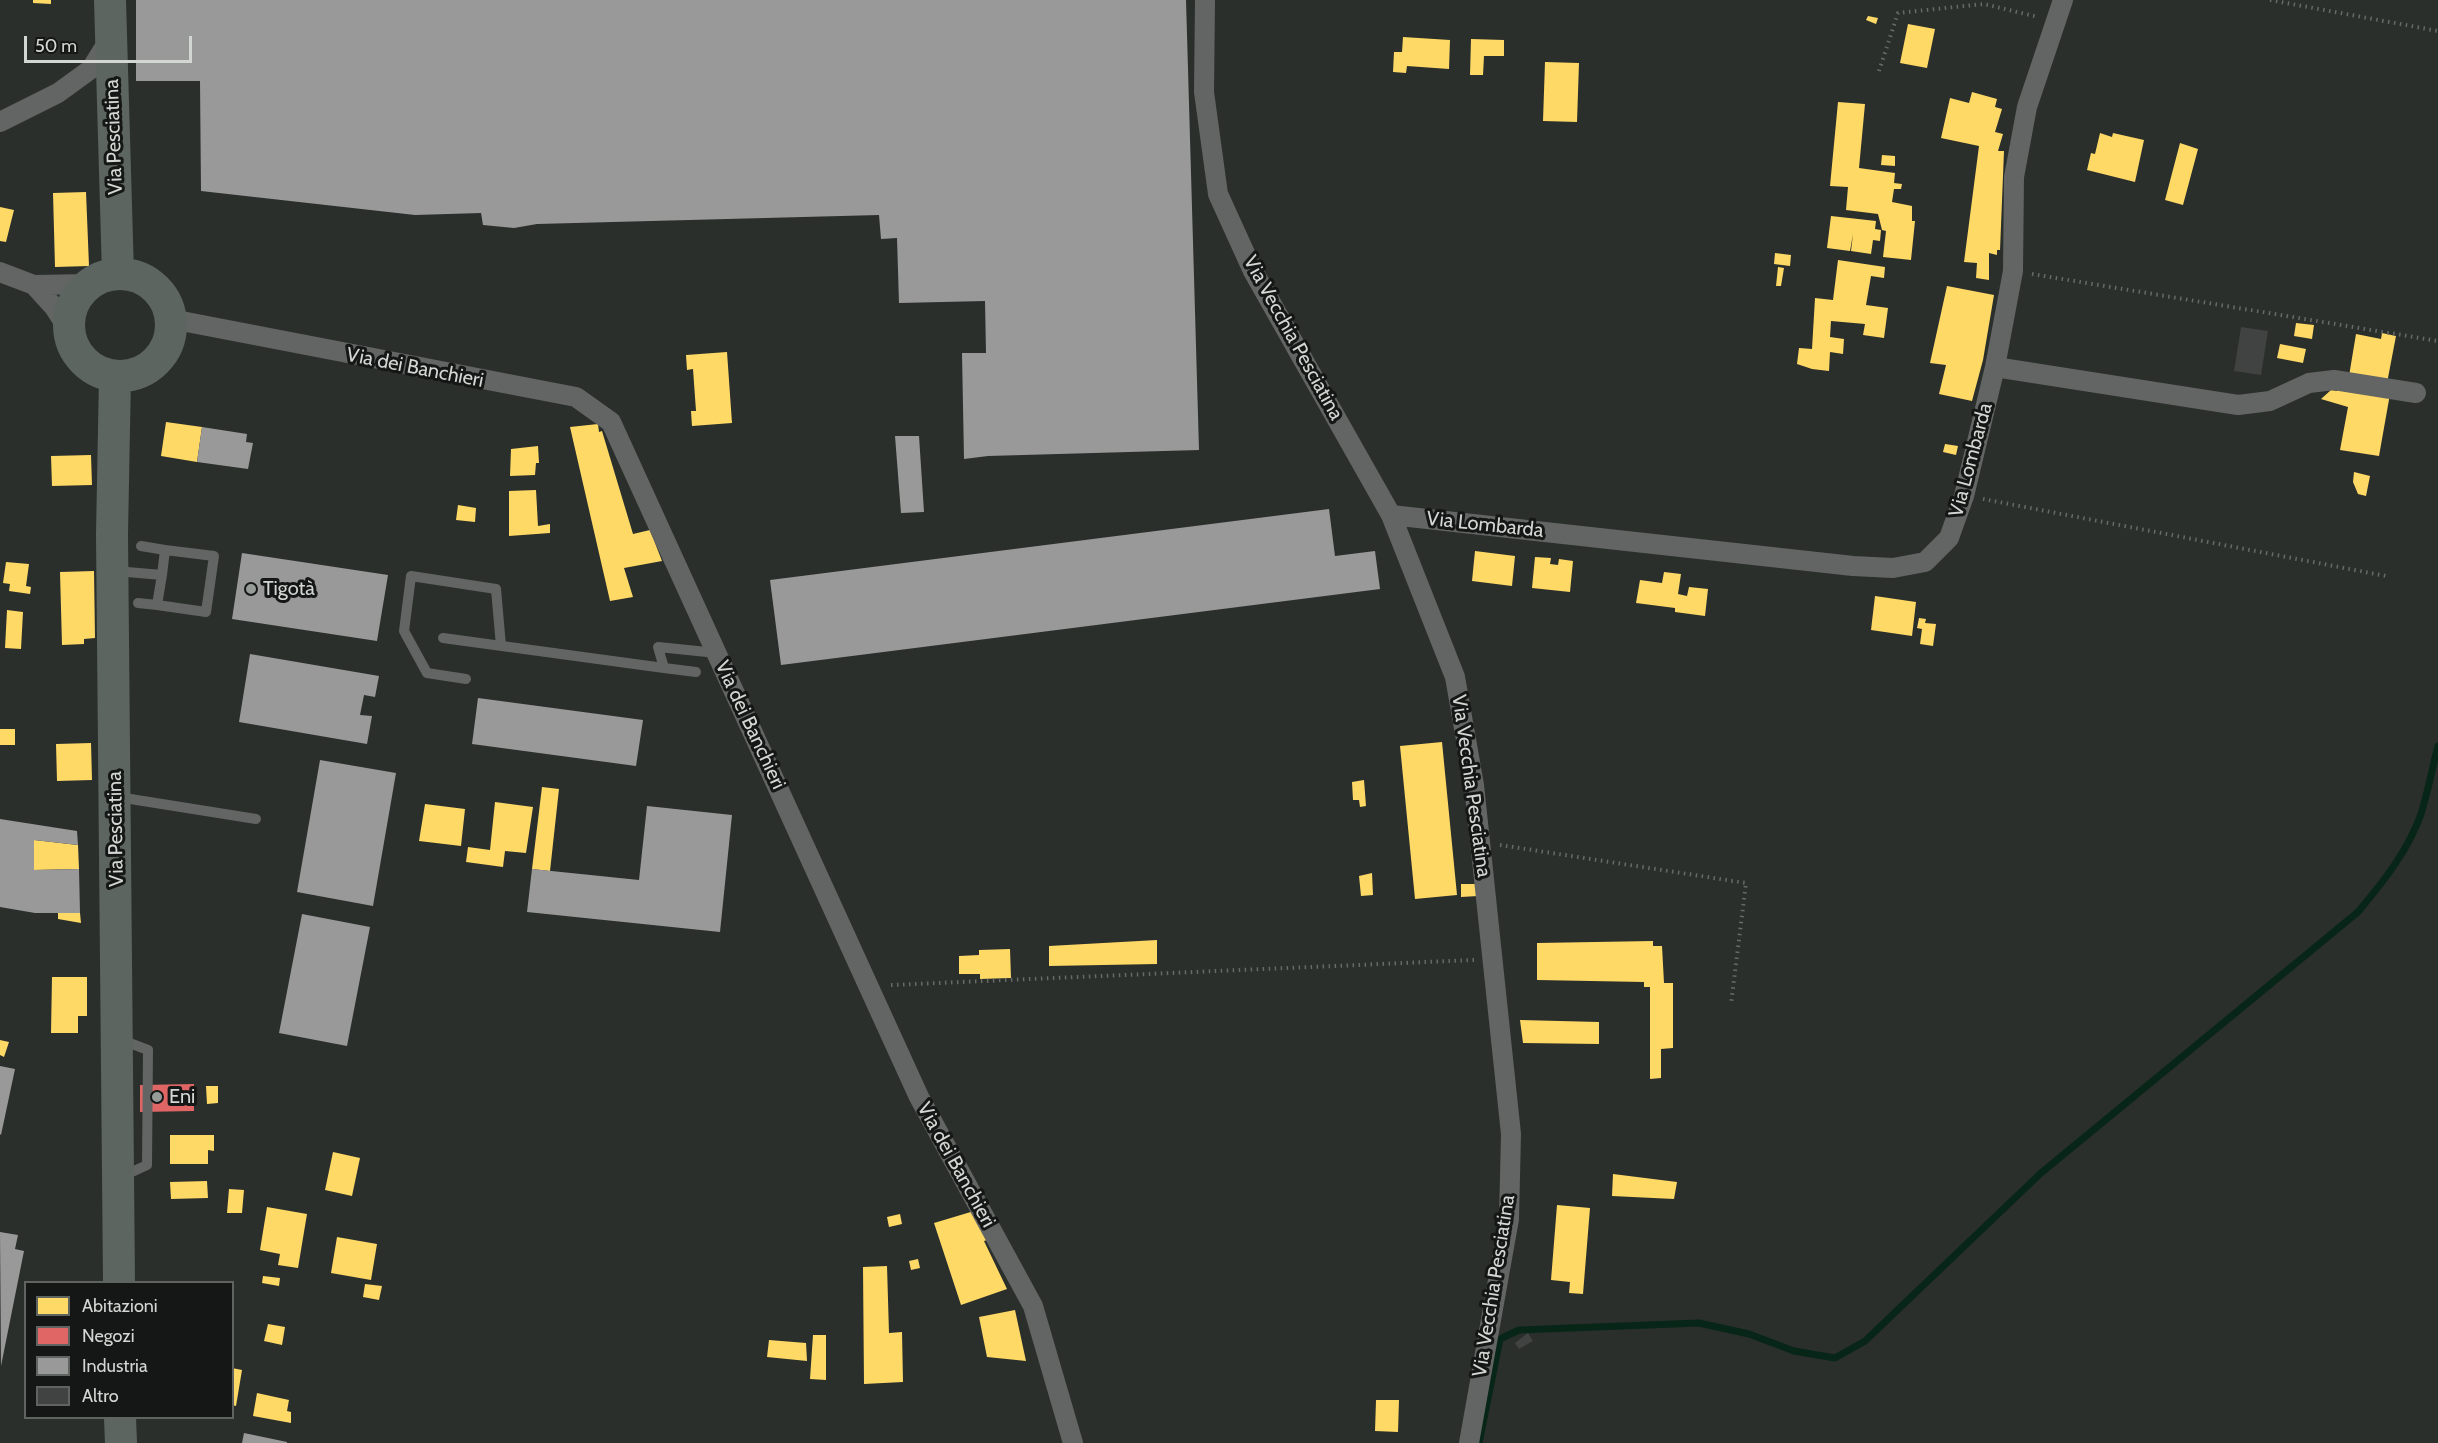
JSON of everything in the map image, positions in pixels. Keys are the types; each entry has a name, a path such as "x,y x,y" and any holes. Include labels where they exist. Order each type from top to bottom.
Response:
{"main road":[{"name":"Via Pesciatina","path":"104,279 110,0"},
{"path":"133,275 153,286 166,305 171,320 170,334 165,349 156,361 144,370 130,375 115,376 98,372 84,362 73,347 69,330 74,304 104,279 133,275"},
{"name":"Via Pesciatina","path":"115,376 112,571 119,1281"},
{"path":"120,1419 121,1443"}],"street":[{"name":"Via Vecchia Pesciatina","path":"1205,0 1204,92 1218,194 1253,271 1391,515 1455,677 1474,785 1481,842 1511,1134 1509,1219 1468,1443"},
{"name":"Via Lombarda","path":"1391,515 1893,568 1925,562 1949,538 1964,496 1995,367 2013,271 2014,177 2027,107 2063,0"},
{"path":"0,122 58,93 91,69 111,37"},
{"path":"2,276 34,285 104,279"},
{"path":"34,285 54,307 69,330"},
{"name":"Via dei Banchieri","path":"171,320 576,397 611,422 920,1097 1033,1306 1066,1411 1073,1443"},
{"path":"1995,367 2238,405 2270,402 2309,382 2334,380 2416,393"}],"lane":[{"path":"138,603 206,612 214,556 141,546"},
{"path":"158,605 165,550"},
{"path":"112,571 162,575"},
{"path":"466,679 427,673 404,631 411,576 496,589 501,646"},
{"path":"443,638 696,672"},
{"path":"664,668 658,647 717,653"},
{"path":"115,796 256,819"}],"path":[{"path":"2270,0 2438,31"},
{"path":"1879,71 1898,13 1984,4 2056,21"},
{"path":"2013,271 2438,341"},
{"path":"1964,496 2386,576"},
{"path":"1481,842 1746,882 1731,1004"},
{"path":"869,987 1493,959"}],"building: Abitazioni":[{"path":"33,0 51,0 51,4 33,3"},
{"path":"1868,16 1878,18 1876,24 1866,20"},
{"path":"1908,24 1935,29 1927,68 1900,63"},
{"path":"1403,37 1450,40 1449,69 1407,66 1406,73 1393,72 1394,52 1402,52"},
{"path":"1471,39 1504,40 1504,56 1484,56 1483,75 1470,75"},
{"path":"1545,62 1579,63 1577,122 1543,121"},
{"path":"1972,92 1997,99 1995,107 2002,109 1995,132 2003,134 1998,151 2004,151 2000,250 1997,250 1997,255 1989,253 1989,280 1976,278 1977,263 1964,262 1979,146 1941,138 1950,98 1969,103"},
{"path":"1838,102 1865,104 1859,168 1895,173 1894,183 1902,184 1901,189 1894,189 1892,202 1912,206 1912,221 1915,221 1911,260 1883,257 1886,231 1882,230 1878,214 1846,210 1848,187 1830,186"},
{"path":"2100,133 2112,137 2113,133 2144,140 2135,182 2087,170 2091,153 2095,154"},
{"path":"2180,143 2198,149 2183,205 2165,200"},
{"path":"1882,155 1895,156 1895,166 1881,165"},
{"path":"86,192 89,266 55,267 53,193"},
{"path":"0,207 14,210 6,242 0,241"},
{"path":"1831,216 1876,221 1875,229 1881,230 1880,241 1873,240 1871,254 1851,251 1853,234 1850,251 1827,248"},
{"path":"1775,253 1791,255 1790,266 1774,264"},
{"path":"1838,260 1885,267 1884,278 1871,276 1866,305 1888,308 1884,338 1863,335 1865,324 1831,321 1830,337 1844,339 1843,354 1830,352 1829,371 1812,369 1797,364 1799,348 1812,349 1815,298 1833,300"},
{"path":"1778,267 1784,268 1781,286 1776,286"},
{"path":"1947,286 1994,295 1983,360 1972,401 1939,394 1946,365 1930,363"},
{"path":"2296,323 2314,325 2312,339 2294,336"},
{"path":"2382,333 2396,336 2387,383 2349,376 2356,334 2381,339"},
{"path":"2280,344 2306,349 2303,363 2277,358"},
{"path":"727,352 732,423 692,426 691,411 696,411 693,369 687,370 686,355"},
{"path":"2339,385 2390,394 2379,456 2340,450 2348,407 2321,399 2331,390 2337,391"},
{"path":"166,422 202,427 197,462 161,456"},
{"path":"598,424 633,534 650,530 662,561 624,568 633,597 610,601 570,427"},
{"path":"1945,444 1958,446 1956,455 1943,452"},
{"path":"538,446 539,463 536,463 535,475 510,476 511,449"},
{"path":"91,455 92,485 52,486 51,456"},
{"path":"2354,472 2370,476 2366,496 2358,494 2353,482"},
{"path":"536,490 538,526 550,524 550,533 509,536 509,491"},
{"path":"458,505 476,508 475,522 456,520"},
{"path":"1475,551 1515,556 1512,586 1472,581"},
{"path":"1535,557 1551,558 1550,564 1558,565 1559,559 1573,561 1570,592 1532,588"},
{"path":"6,562 29,564 26,586 31,587 30,594 9,591 10,584 3,583"},
{"path":"94,571 95,638 84,639 84,644 62,645 60,572"},
{"path":"1664,572 1681,574 1678,594 1687,596 1689,587 1708,589 1705,616 1675,612 1675,608 1636,603 1640,580 1662,583"},
{"path":"1875,596 1916,602 1912,636 1871,630"},
{"path":"7,610 23,612 21,649 5,648"},
{"path":"1919,618 1926,619 1925,623 1936,624 1933,646 1920,644 1922,629 1917,628"},
{"path":"0,729 15,729 15,745 0,745"},
{"path":"1442,742 1457,895 1415,899 1400,746"},
{"path":"91,743 92,780 57,781 56,744"},
{"path":"1364,780 1366,806 1360,807 1359,800 1353,800 1352,782"},
{"path":"542,787 559,789 550,871 532,869"},
{"path":"495,802 533,807 526,853 505,851 503,867 466,862 468,847 490,850"},
{"path":"425,804 465,809 461,846 419,841"},
{"path":"34,840 78,845 79,869 34,870"},
{"path":"1372,873 1373,895 1361,896 1359,876"},
{"path":"1461,884 1477,884 1478,896 1461,897"},
{"path":"58,913 80,913 81,923 58,919"},
{"path":"1157,940 1157,964 1049,966 1049,946"},
{"path":"1653,941 1653,946 1662,946 1664,983 1673,983 1673,1048 1661,1049 1661,1078 1650,1079 1650,987 1644,987 1644,982 1537,980 1537,943"},
{"path":"1010,949 1011,978 980,979 980,974 959,974 959,956 979,955 979,950"},
{"path":"52,977 87,977 87,1016 78,1016 78,1033 51,1033"},
{"path":"1520,1020 1599,1022 1599,1044 1523,1043"},
{"path":"0,1040 9,1042 4,1057 0,1055"},
{"path":"206,1086 218,1086 218,1103 207,1104"},
{"path":"170,1135 214,1135 214,1151 208,1150 208,1164 170,1164"},
{"path":"333,1152 360,1158 352,1196 325,1190"},
{"path":"1613,1174 1677,1182 1674,1199 1612,1196"},
{"path":"207,1181 208,1198 171,1199 170,1182"},
{"path":"229,1189 244,1190 242,1213 227,1213"},
{"path":"1557,1205 1590,1208 1583,1294 1569,1293 1570,1282 1551,1280"},
{"path":"267,1207 307,1214 298,1268 278,1265 280,1254 260,1250"},
{"path":"974,1211 987,1240 984,1241 1007,1289 961,1305 934,1223"},
{"path":"900,1214 902,1224 889,1227 887,1217"},
{"path":"337,1237 377,1244 371,1280 331,1273"},
{"path":"918,1259 920,1268 911,1270 909,1261"},
{"path":"887,1266 889,1333 902,1332 903,1382 864,1384 863,1267"},
{"path":"263,1276 280,1278 279,1286 262,1283"},
{"path":"365,1284 382,1286 379,1300 363,1297"},
{"path":"1015,1310 1026,1361 987,1357 979,1317"},
{"path":"268,1324 285,1327 282,1345 264,1341"},
{"path":"813,1335 826,1335 826,1380 810,1379"},
{"path":"769,1340 806,1343 807,1361 767,1357"},
{"path":"234,1368 242,1370 236,1406 234,1406"},
{"path":"257,1393 289,1400 287,1411 291,1412 291,1423 253,1416"},
{"path":"1376,1400 1399,1400 1398,1432 1375,1431"}],"building: Negozi":[{"path":"194,1084 194,1111 140,1112 140,1085"}],"building: Industria":[{"path":"136,0 1186,0 1199,450 988,456 964,459 962,353 986,353 985,301 899,303 897,238 881,239 879,215 537,224 514,228 483,225 481,213 415,215 201,191 200,81 136,81"},
{"path":"202,427 247,434 246,442 253,443 248,469 197,462"},
{"path":"895,436 919,436 924,512 901,513"},
{"path":"1329,509 1335,556 1375,551 1380,589 781,665 770,580"},
{"path":"242,553 388,575 377,641 232,619"},
{"path":"250,654 379,676 375,697 364,695 360,715 372,716 367,744 239,722"},
{"path":"478,698 643,720 636,766 472,744"},
{"path":"320,760 396,773 373,906 297,892"},
{"path":"647,806 732,815 720,932 527,912 532,869 639,880"},
{"path":"0,819 77,831 78,845 34,840 34,870 79,869 80,913 35,913 0,907"},
{"path":"302,914 370,927 347,1046 279,1033"},
{"path":"0,1066 15,1069 1,1135 0,1134"},
{"path":"0,1232 18,1235 15,1249 24,1251 1,1366"},
{"path":"244,1433 287,1442 287,1443 242,1443"}],"building: Altro":[{"path":"2241,327 2268,331 2261,375 2234,371"},
{"path":"1528,1333 1533,1341 1519,1349 1515,1343"}],"waterway":[{"path":"1479,1443 1500,1339 1519,1330 1699,1323 1749,1334 1794,1351 1835,1358 1865,1341 2041,1173 2358,912 2394,866 2416,828 2438,746"}],"place":[{"name":"Tigotà","path":"251,589"},
{"name":"Eni","path":"157,1097"}]}
